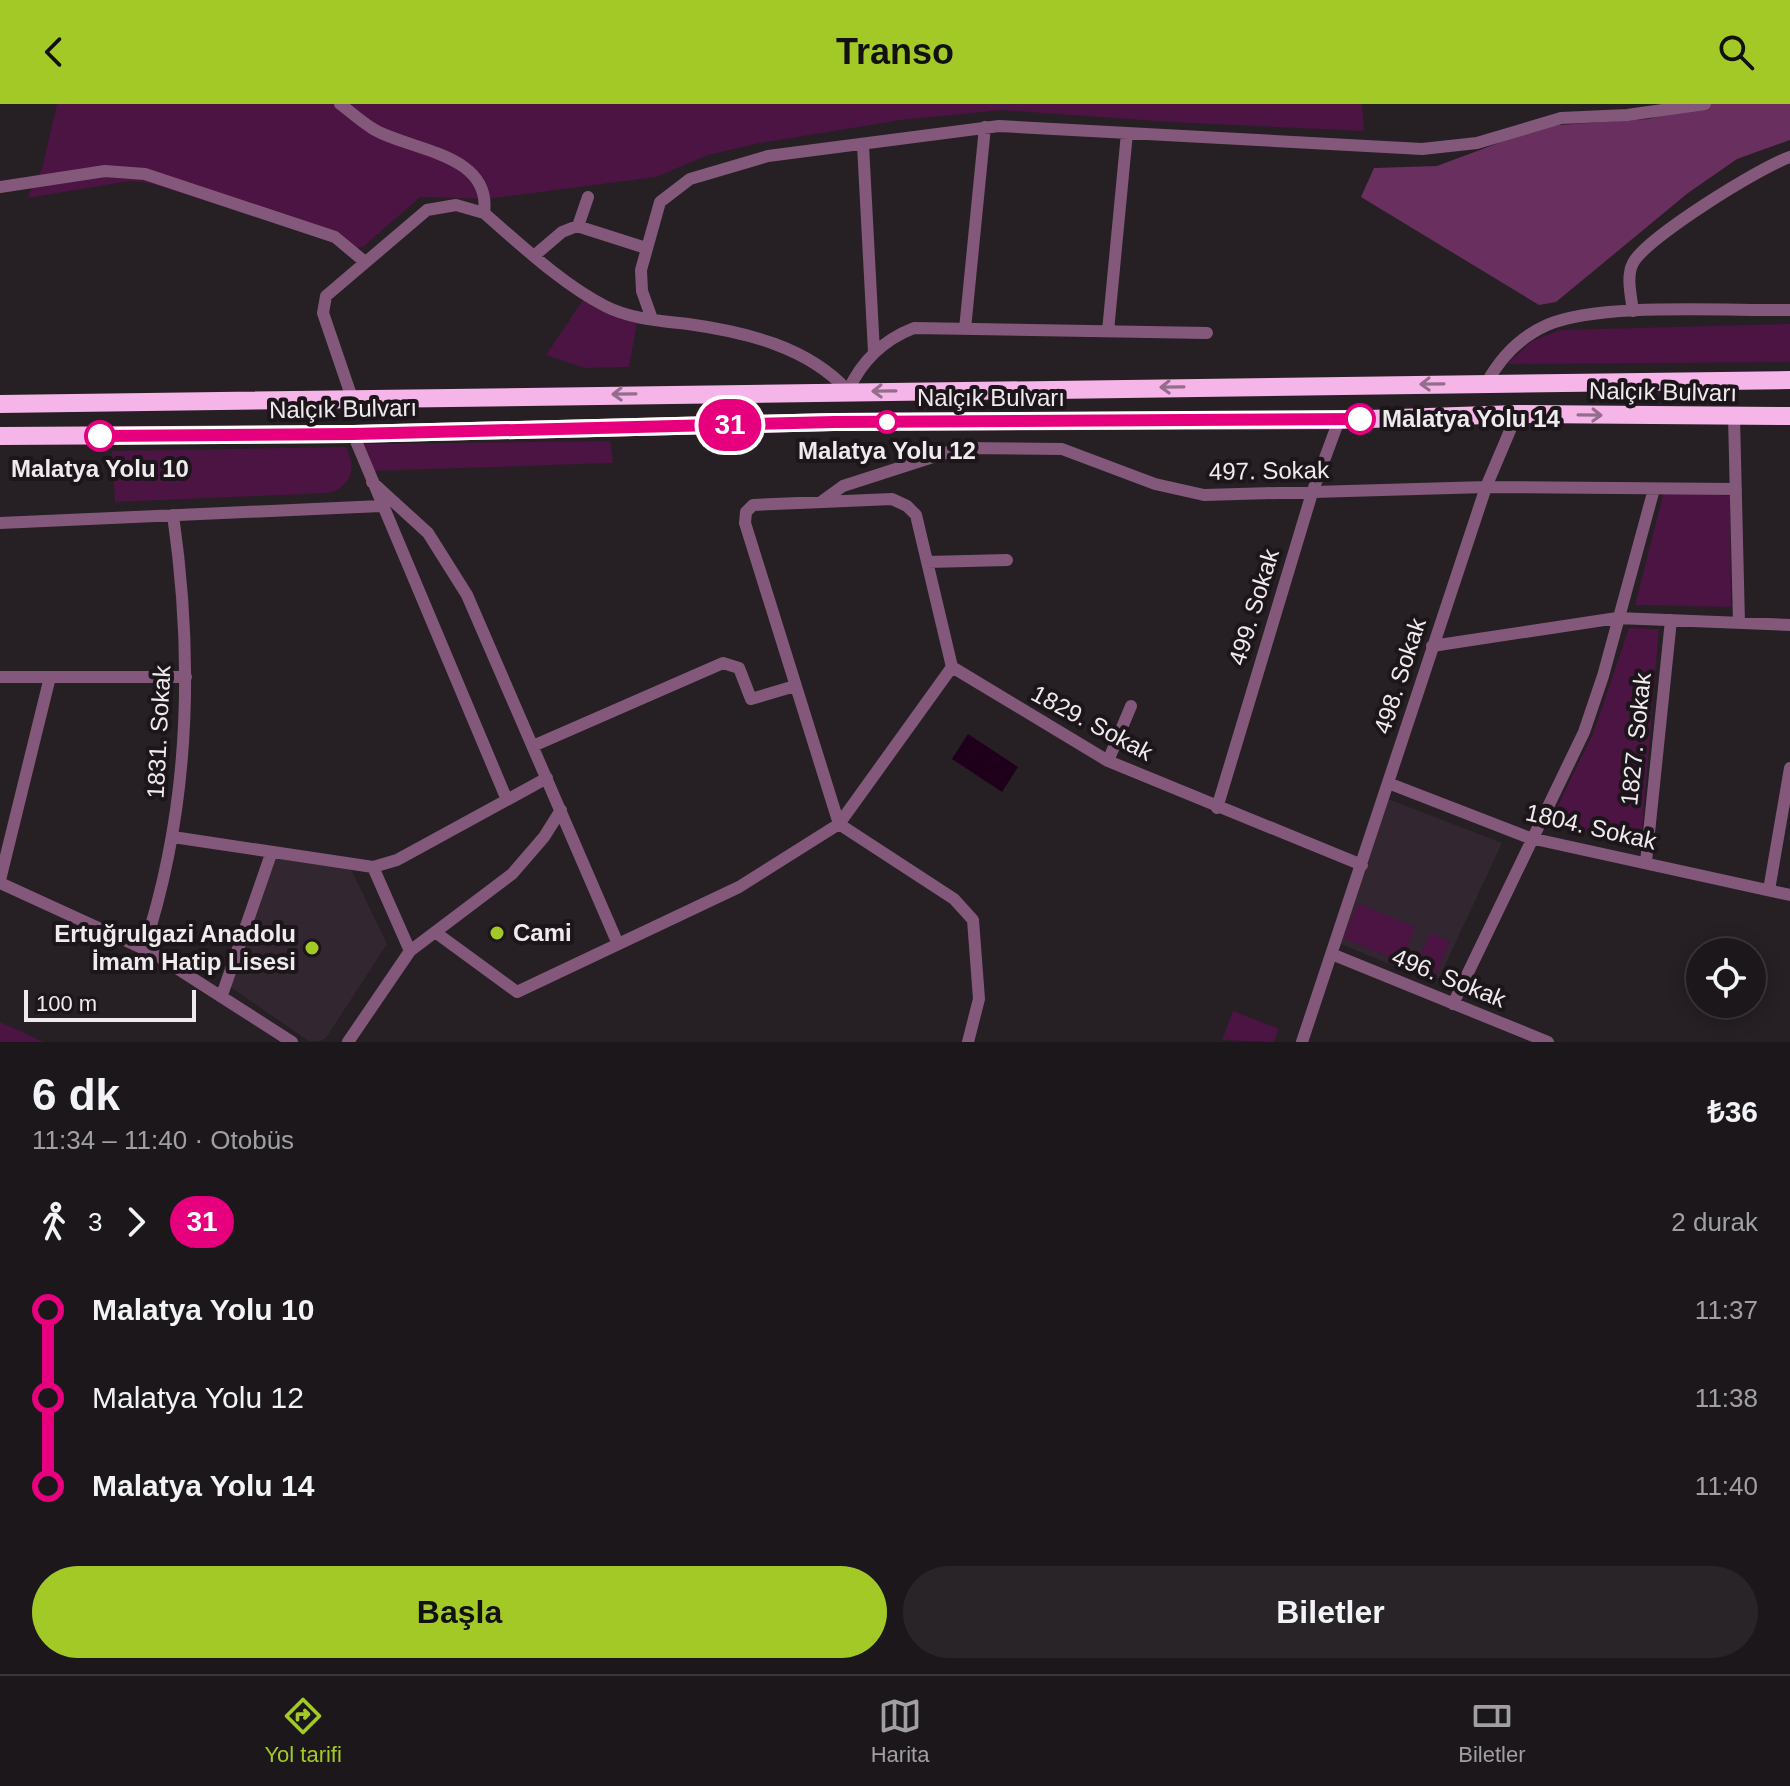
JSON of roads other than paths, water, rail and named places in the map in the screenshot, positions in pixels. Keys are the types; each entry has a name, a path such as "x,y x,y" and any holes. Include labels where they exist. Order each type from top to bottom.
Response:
{"highway":[{"name":"Nalçık Bulvarı","path":"0,404 1790,380"},
{"name":"Nalçık Bulvarı","path":"0,436 353,434 834,422 1339,420 1517,414 1790,416"}],"street":[{"path":"340,104 375,130 440,155 472,173 483,192 484,213"},
{"path":"652,319 642,291 646,248 655,209 665,196 683,182 768,156 985,127 1422,149 1477,143 1561,118 1627,115 1705,104"},
{"path":"965,329 985,127"},
{"path":"1108,331 1127,133"},
{"path":"863,145 874,352"},
{"path":"1633,311 1629,273 1638,255 1732,185 1790,157"},
{"path":"0,187 105,171 145,174 335,237 365,262"},
{"path":"578,226 588,197"},
{"path":"352,398 322,308 330,290 433,208 456,205 484,213 605,306 652,319 716,329 768,342 811,360 848,391 874,352 895,336 914,328 1207,333"},
{"path":"535,255 566,229 578,226 646,248"},
{"path":"1486,384 1507,353 1537,330 1560,320 1633,311 1790,310"},
{"name":"498. Sokak","path":"1302,1042 1334,955 1486,487 1517,414"},
{"path":"1734,417 1739,623"},
{"name":"499. Sokak","path":"1217,808 1312,493 1339,420"},
{"path":"353,434 507,800"},
{"name":"497. Sokak","path":"821,502 843,486 961,448 1062,449 1155,484 1204,495 1486,487 1736,489"},
{"path":"372,482 416,520 443,553 467,595 618,944"},
{"path":"1453,1004 1530,838 1584,732 1654,489"},
{"path":"435,932 517,992 739,887 839,824 952,667 916,515 907,506 892,499 753,505 745,516 839,824 954,899 970,914 977,933 979,990 976,1018 968,1042"},
{"path":"0,523 381,506"},
{"name":"1831. Sokak","path":"144,948 173,837 184,744 186,677 182,591 173,515"},
{"path":"927,562 1007,560"},
{"path":"1432,646 1617,618 1790,625"},
{"name":"1827. Sokak","path":"1646,862 1671,620"},
{"path":"533,746 723,663 732,664 741,671 751,699 795,686"},
{"name":"1829. Sokak","path":"952,667 1055,733 1108,761 1362,865"},
{"path":"0,677 186,677"},
{"path":"50,677 0,881 144,948 292,1042"},
{"path":"1108,761 1131,706"},
{"path":"1769,890 1790,768"},
{"path":"173,837 373,867 397,860 547,778"},
{"name":"1804. Sokak","path":"1388,783 1530,838 1790,895"},
{"path":"348,1042 410,951 512,874 535,850 561,810"},
{"path":"222,995 271,854"},
{"path":"373,867 410,951"},
{"name":"496. Sokak","path":"1334,955 1548,1042"}],"place":[{"name":"Malatya Yolu 14","path":"1360,419"},
{"name":"Malatya Yolu 12","path":"887,422"},
{"name":"Malatya Yolu 10","path":"100,436"},
{"name":"Cami","path":"497,933"},
{"name":"Ertuğrulgazi Anadolu İmam Hatip Lisesi","path":"312,948"}]}
